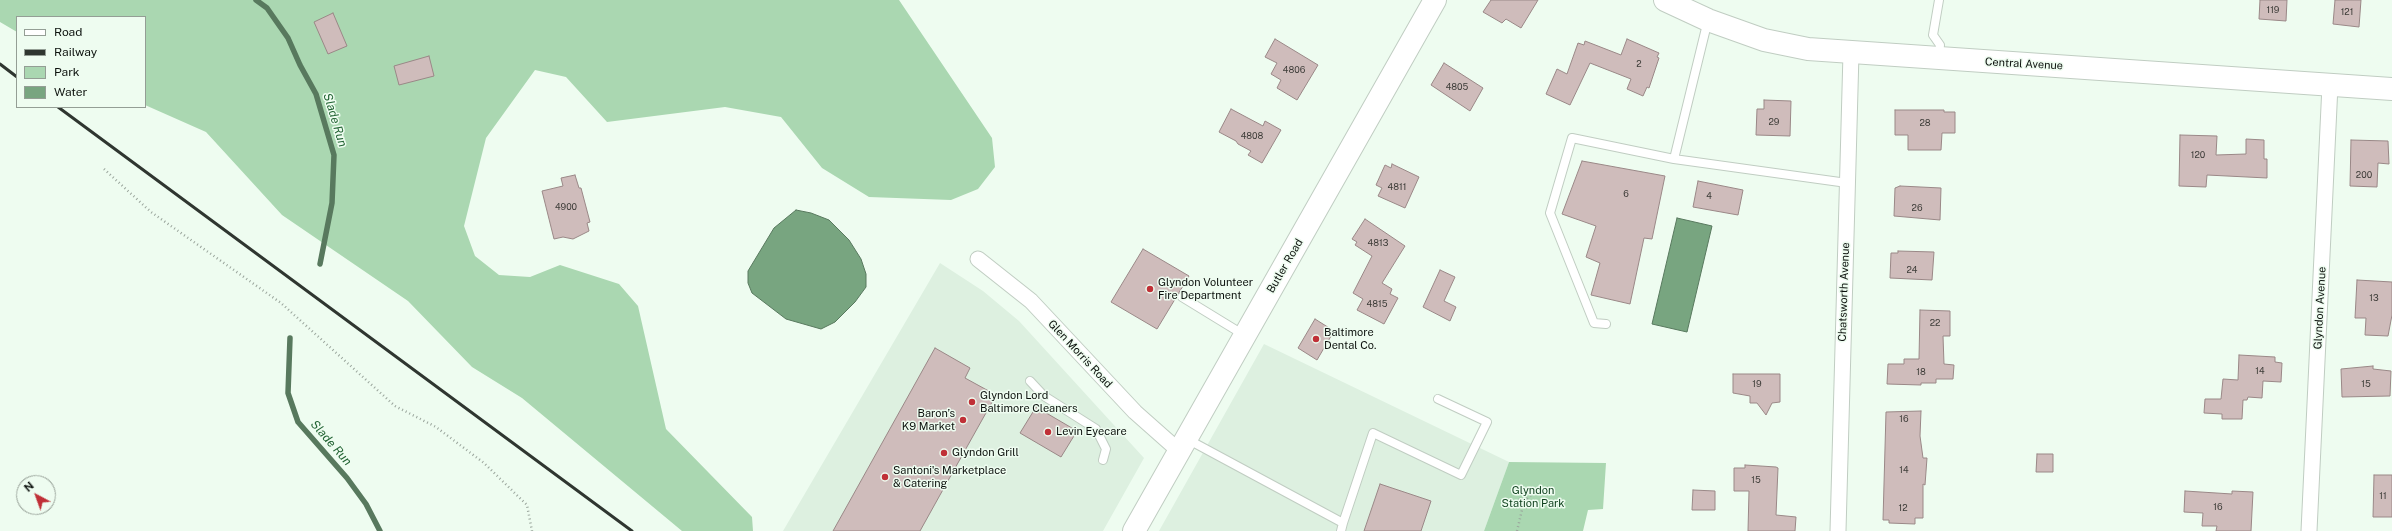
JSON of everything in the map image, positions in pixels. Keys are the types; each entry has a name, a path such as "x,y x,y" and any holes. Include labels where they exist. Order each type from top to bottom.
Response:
{"main road":[{"name":"Butler Road","path":"1134,531 1435,0"},
{"name":"Central Avenue","path":"1665,0 1708,20 1764,40 1801,48 1851,53 2392,89"}],"street":[{"name":"Chatsworth Avenue","path":"1838,531 1851,53"},
{"name":"Glyndon Avenue","path":"2309,531 2330,85"},
{"name":"Glen Morris Road","path":"978,259 1031,301 1135,412 1183,445"}],"lane":[{"path":"1939,0 1933,35 1940,45 1939,59"},
{"path":"1674,159 1708,20"},
{"path":"1606,324 1594,323 1550,213 1572,138 1674,159 1847,183"},
{"path":"1182,297 1245,336"},
{"path":"1030,381 1044,396 1096,429 1106,449 1103,460"},
{"path":"1183,445 1342,527 1373,433 1461,475 1487,422 1438,399"}],"path":[{"path":"104,169 151,212 281,303 324,340 348,366 395,406 436,427 484,463 527,505 532,531"},
{"path":"1516,531 1522,510 1520,499 1527,499 1533,493 1550,487"}],"shaded area":[{"path":"940,263 983,291 1019,321 1144,458 1103,531 783,531"},
{"path":"1264,344 1509,462 1484,531 1159,531"}],"green space":[{"path":"0,0 899,0 992,138 995,167 978,189 951,200 869,197 822,168 781,117 725,107 607,122 566,77 535,70 486,138 464,226 475,256 499,275 530,277 560,265 619,284 638,306 666,429 752,517 753,531 682,531 522,398 472,367 408,301 282,215 206,132 146,105 146,16 16,16 16,31 0,22"},
{"name":"Glyndon Station Park","path":"1509,462 1606,463 1603,509 1588,510 1583,531 1484,531"}],"water":[{"path":"796,210 811,213 829,220 849,240 861,259 866,274 866,287 855,302 835,322 821,329 786,319 752,293 748,283 748,271 774,228"},
{"path":"1677,218 1712,226 1687,332 1652,324"}],"building":[{"path":"1491,0 1538,0 1521,28 1506,19 1502,23 1483,12"},
{"path":"2260,0 2287,0 2286,21 2259,19"},
{"path":"2335,0 2361,0 2359,27 2333,24"},
{"path":"333,13 347,46 328,54 314,22"},
{"path":"1275,39 1318,65 1297,100 1277,88 1281,80 1271,74 1277,63 1265,57"},
{"path":"1627,39 1659,53 1657,57 1659,58 1649,88 1647,87 1643,96 1627,89 1631,79 1590,63 1570,105 1546,94 1557,69 1567,74 1578,43 1584,45 1585,41 1621,55"},
{"path":"429,56 434,76 399,85 394,66"},
{"path":"1444,63 1483,88 1470,111 1431,85"},
{"path":"1764,100 1791,101 1790,136 1756,135 1757,109 1764,109"},
{"path":"1231,109 1263,126 1265,121 1281,130 1262,163 1248,155 1251,151 1219,132"},
{"path":"1895,110 1944,110 1944,112 1955,112 1955,133 1942,133 1941,150 1908,150 1908,135 1895,135"},
{"path":"2180,135 2217,136 2216,155 2246,154 2246,139 2264,140 2264,159 2267,159 2267,178 2207,175 2206,187 2179,186"},
{"path":"2351,140 2388,141 2389,164 2378,163 2377,187 2350,186"},
{"path":"1582,161 1665,176 1652,239 1644,238 1630,304 1591,295 1600,263 1586,257 1596,226 1562,214"},
{"path":"1392,164 1419,177 1405,208 1378,196 1382,188 1376,185 1385,165 1391,168"},
{"path":"575,175 579,188 581,188 590,222 587,223 589,231 573,239 563,237 554,239 542,191 563,186 561,178"},
{"path":"1698,181 1743,190 1738,215 1693,207"},
{"path":"1900,186 1941,188 1940,220 1894,216 1895,188"},
{"path":"1365,219 1405,246 1382,283 1392,289 1390,294 1398,298 1384,324 1357,310 1363,299 1353,293 1372,256 1355,245 1357,242 1352,239"},
{"name":"Glyndon Volunteer Fire Department","path":"1143,249 1189,276 1157,329 1111,302"},
{"path":"1898,251 1934,252 1932,280 1890,278 1891,253 1898,253"},
{"path":"1440,270 1455,277 1444,301 1456,307 1450,321 1423,307"},
{"path":"2357,280 2392,282 2392,315 2388,336 2365,335 2366,318 2355,318"},
{"path":"1920,310 1950,311 1950,336 1943,336 1944,364 1954,365 1953,379 1936,379 1936,383 1921,383 1921,385 1887,384 1888,364 1904,364 1904,359 1919,359"},
{"name":"Baltimore Dental Co.","path":"1315,319 1334,331 1317,360 1298,348"},
{"path":"935,348 970,368 965,378 996,395 920,531 833,531"},
{"path":"2239,355 2275,357 2275,362 2282,363 2281,382 2263,381 2262,398 2248,397 2247,400 2243,400 2242,419 2222,419 2222,414 2204,413 2205,399 2221,399 2223,379 2238,380"},
{"path":"2373,366 2373,369 2391,371 2390,396 2342,397 2341,369"},
{"path":"1733,374 1780,374 1780,402 1772,403 1766,415 1757,403 1750,403 1750,396 1733,393"},
{"name":"Levin Eyecare","path":"1036,407 1077,431 1061,457 1020,433"},
{"path":"1921,411 1920,436 1923,458 1927,458 1925,485 1923,484 1923,518 1915,518 1915,524 1889,523 1889,520 1883,520 1886,412"},
{"path":"2037,454 2053,454 2053,472 2036,472"},
{"path":"1745,465 1778,468 1776,515 1796,517 1795,531 1748,531 1749,491 1734,491 1734,468 1745,468"},
{"path":"2374,475 2392,475 2392,517 2373,517"},
{"path":"1380,484 1431,501 1421,531 1364,531"},
{"path":"1693,490 1715,491 1715,510 1692,510"},
{"path":"2185,491 2232,494 2232,491 2253,492 2251,531 2216,531 2217,526 2202,526 2203,513 2184,512"}],"waterway":[{"name":"Slade Run","path":"256,0 267,8 288,38 300,65 316,94 334,155 332,203 320,264"},
{"name":"Slade Run","path":"290,338 288,393 298,422 347,478 366,504 380,531"}],"railway":[{"path":"0,64 16,76"},
{"path":"59,108 632,531"}],"place":[{"name":"Glyndon Volunteer Fire Department","path":"1150,289"},
{"name":"Baltimore Dental Co.","path":"1316,339"},
{"name":"Glyndon Lord Baltimore Cleaners","path":"972,402"},
{"name":"Baron’s K9 Market","path":"963,420"},
{"name":"Levin Eyecare","path":"1048,432"},
{"name":"Glyndon Grill","path":"944,453"},
{"name":"Santoni's Marketplace & Catering","path":"885,477"}]}
